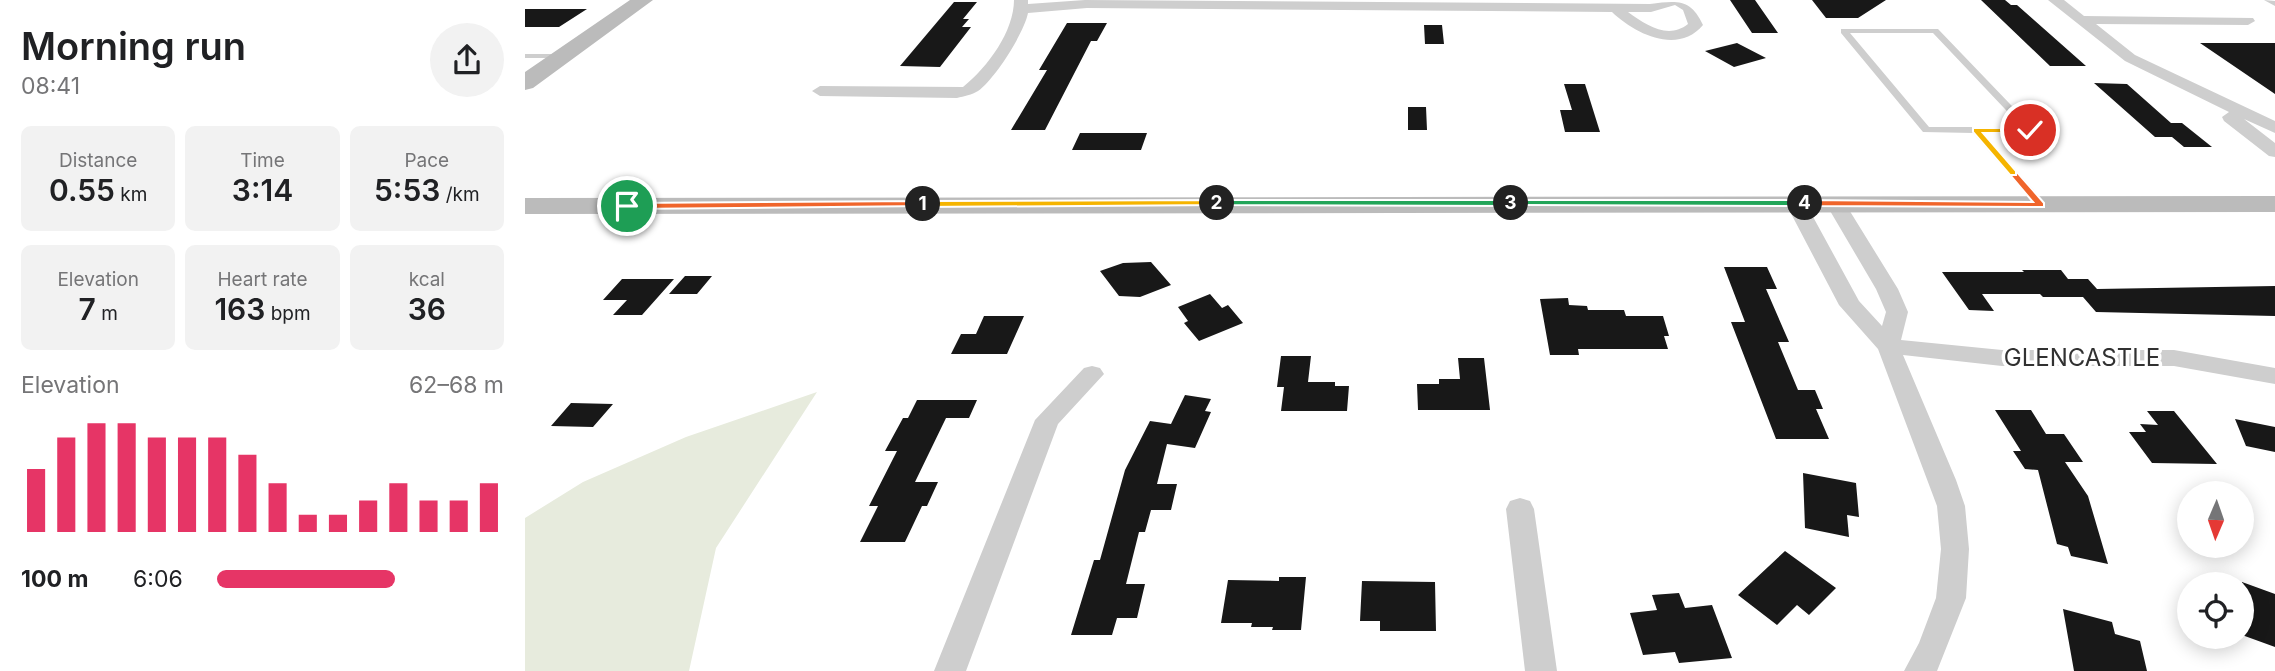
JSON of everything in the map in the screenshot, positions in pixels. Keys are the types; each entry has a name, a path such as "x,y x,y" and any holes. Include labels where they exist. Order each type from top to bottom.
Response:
{"street":[{"path":"525,83 643,0"},
{"path":"820,91 957,93 969,90 979,82 1014,31 1021,4 1248,2 1651,8 1678,0 1689,8 1696,25 1682,33 1643,30 1616,8"},
{"path":"2055,0 2130,58 2275,128"},
{"path":"2081,20 2248,21"},
{"path":"2206,96 2275,152"},
{"path":"1796,204 1850,305 1888,346 1951,506 1955,549 1951,598 1932,649 1920,671"},
{"path":"1836,204 1887,289 1896,313 1888,346"},
{"path":"525,206 2275,204"},
{"name":"GLENCASTLE","path":"1888,346 2002,358 2174,358 2275,376"},
{"path":"950,671 1047,419 1091,374"},
{"path":"1520,509 1541,671"}],"lane":[{"path":"2268,0 2275,4"},
{"path":"1976,130 2030,130 1935,31 1844,31 1926,130 1976,130 2041,205"},
{"path":"525,56 562,56"}],"shaded area":[{"path":"817,392 716,548 689,671 525,671 525,518 583,482 686,437"}],"building":[{"path":"1730,0 1755,0 1778,33 1752,33"},
{"path":"1812,0 1886,0 1858,18 1826,18"},
{"path":"1981,0 2005,0 2011,5 2017,5 2086,66 2050,66"},
{"path":"954,2 977,2 963,19 969,19 962,27 971,27 940,67 900,66"},
{"path":"525,9 587,9 559,27 525,27"},
{"path":"1067,23 1107,23 1097,41 1091,41 1045,130 1011,130 1047,70 1039,70"},
{"path":"1424,25 1442,25 1444,44 1425,44"},
{"path":"1737,43 1766,58 1734,67 1705,51"},
{"path":"2200,43 2275,43 2275,94"},
{"path":"2094,83 2127,84 2171,123 2182,123 2212,147 2184,147 2172,137 2155,137"},
{"path":"1564,84 1585,84 1600,132 1565,132 1560,110 1572,110"},
{"path":"1408,107 1426,107 1427,130 1408,130"},
{"path":"1080,133 1147,133 1141,150 1072,150"},
{"path":"1151,262 1171,285 1140,297 1119,296 1100,271 1123,263"},
{"path":"1724,267 1767,267 1777,289 1766,289 1789,342 1778,342 1798,390 1815,390 1823,409 1816,409 1829,439 1776,439 1731,322 1745,322"},
{"path":"2022,270 2061,270 2068,279 2088,279 2097,289 2275,286 2275,316 2096,312 2083,297 2043,297 2040,294 1982,294 1994,311 1969,310 1942,272 2024,272"},
{"path":"685,276 712,276 697,294 669,294"},
{"path":"622,279 674,279 642,315 613,315 627,300 603,300"},
{"path":"1210,294 1222,308 1228,305 1243,323 1199,341 1184,323 1188,321 1178,307"},
{"path":"1568,298 1569,305 1587,306 1588,310 1624,310 1626,316 1663,316 1669,336 1664,336 1668,349 1578,349 1579,355 1550,355 1540,299"},
{"path":"984,316 1024,316 1007,354 951,354 961,334 976,334"},
{"path":"1281,356 1311,356 1308,382 1335,382 1335,386 1349,386 1347,411 1281,411 1284,387 1277,387"},
{"path":"1458,358 1484,358 1490,410 1418,410 1417,384 1439,384 1439,379 1460,379"},
{"path":"1185,395 1211,399 1205,411 1211,412 1195,448 1167,444 1157,484 1177,484 1171,510 1151,510 1145,532 1139,532 1126,584 1145,584 1137,618 1117,618 1112,635 1071,635 1094,560 1100,560 1125,470 1150,421 1171,424"},
{"path":"917,400 977,400 969,418 946,418 915,482 938,482 927,506 922,506 905,542 860,542 878,506 869,506 897,451 885,451 903,418 908,418"},
{"path":"571,403 613,404 593,427 551,426"},
{"path":"1995,410 2031,410 2046,434 2064,434 2083,462 2065,462 2088,496 2108,564 2071,556 2068,547 2057,544 2038,470 2025,469 2013,451 2021,451"},
{"path":"2147,411 2174,411 2217,464 2152,463 2129,432 2146,432 2140,424 2158,425"},
{"path":"2235,419 2275,427 2275,452 2246,446"},
{"path":"1803,473 1856,483 1859,517 1847,515 1849,537 1805,528"},
{"path":"1785,551 1836,588 1809,615 1797,605 1777,625 1738,595"},
{"path":"1279,577 1306,577 1301,630 1251,627 1252,623 1221,623 1228,580 1279,581"},
{"path":"1362,581 1435,582 1436,631 1380,631 1380,621 1360,621"},
{"path":"2254,586 2275,594 2275,647 2254,639"},
{"path":"1679,593 1685,608 1712,605 1732,658 1679,663 1675,652 1643,655 1630,613 1657,610 1652,595"},
{"path":"2063,609 2112,622 2115,634 2140,641 2147,671 2074,671"}],"route":[{"path":"627,206 1375,203 2041,205 1976,130 2030,130"}]}
